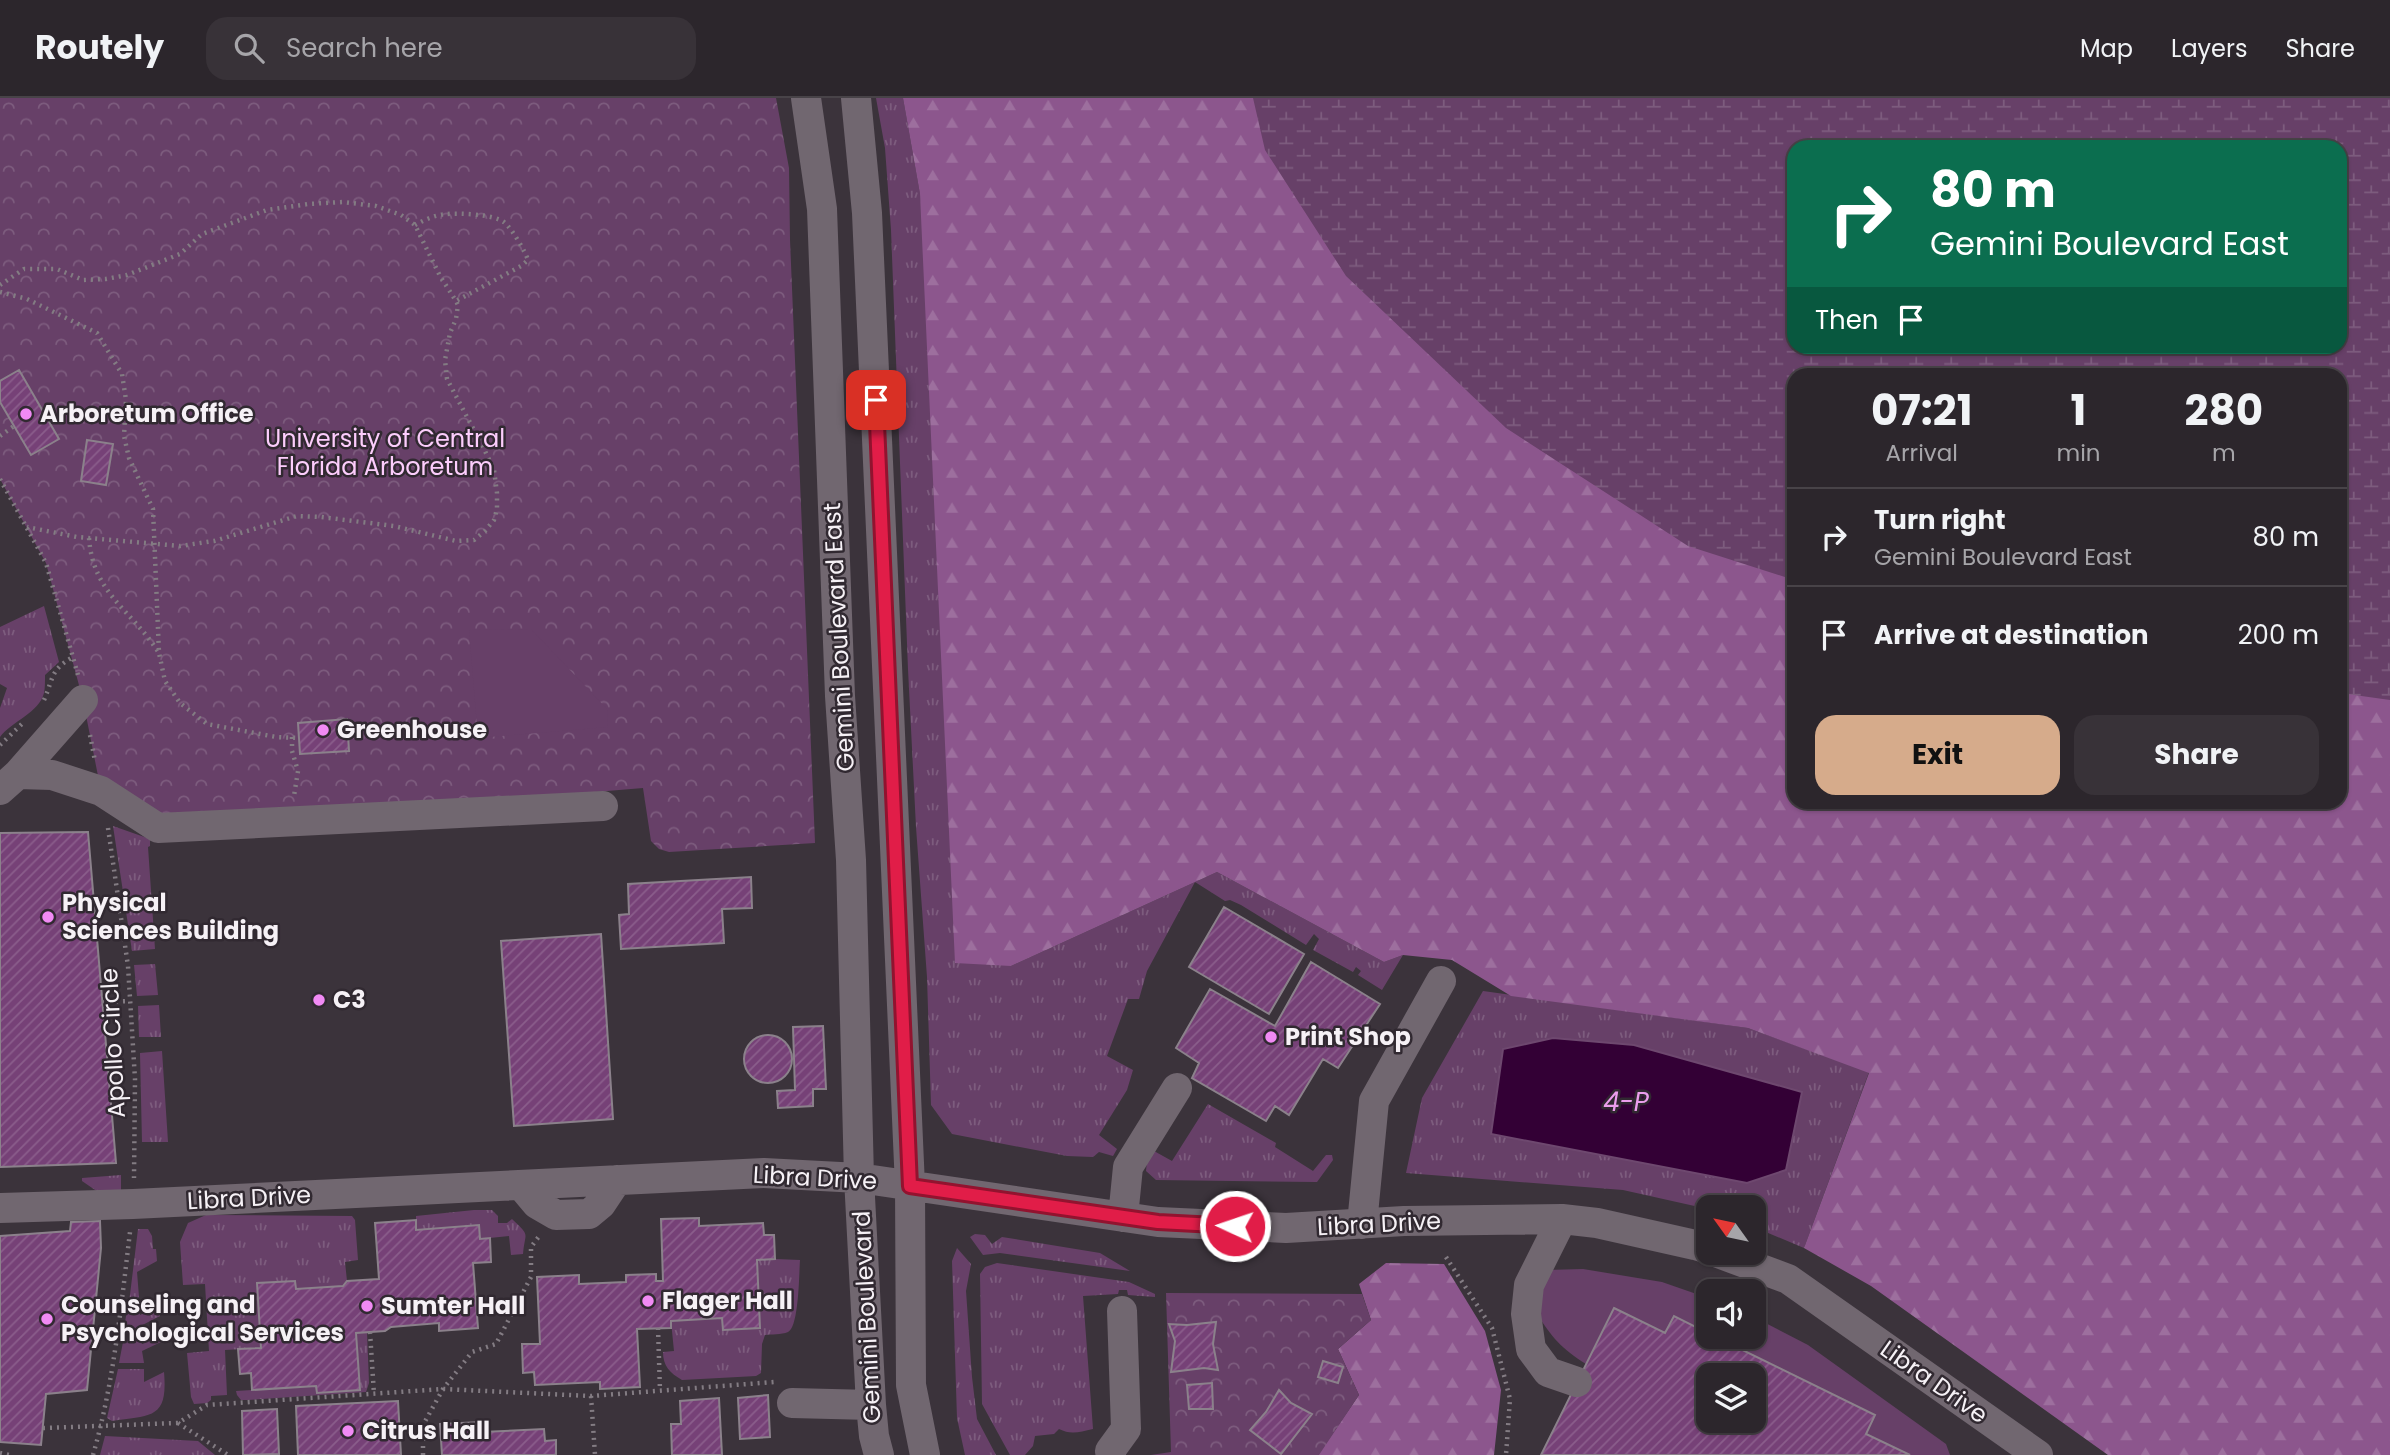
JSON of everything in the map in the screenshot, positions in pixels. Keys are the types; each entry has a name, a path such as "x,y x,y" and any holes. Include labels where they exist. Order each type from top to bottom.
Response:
{"street":[{"name":"Gemini Boulevard East","path":"806,98 822,209 840,696 851,860 859,1178"},
{"name":"Gemini Boulevard East","path":"856,98 868,227 910,1186 911,1385 925,1455"},
{"path":"9,782 83,700"},
{"path":"9,782 52,775 101,791 158,828 603,806"},
{"path":"1362,1224 1374,1101 1441,981"},
{"path":"1124,1217 1128,1167 1177,1088"},
{"name":"Libra Drive","path":"0,1208 764,1173 859,1178 1158,1222 1286,1228 1404,1221 1563,1219 1597,1223 1696,1246"},
{"name":"Gemini Boulevard","path":"859,1178 871,1405 879,1455"},
{"path":"521,1185 537,1204 556,1215 589,1214 601,1204 617,1180"},
{"path":"1563,1219 1529,1285 1526,1314 1531,1349 1548,1372 1577,1382"},
{"name":"Libra Drive","path":"1750,1265 1788,1279 2038,1455"},
{"path":"1111,1453 1126,1429 1122,1311"},
{"path":"801,1404 871,1405"}],"path":[{"path":"0,285 24,269 57,269 83,280 127,275 180,254 202,234 267,210 343,202 376,206 401,215 415,225 440,276 458,305 445,360 447,379 490,461 498,493 494,520 474,540 456,541 394,526 297,516 214,541 180,546 89,538 27,527"},
{"path":"415,225 446,214 492,217 504,222 526,252 528,260 520,266 456,301"},
{"path":"0,292 27,299 97,333 122,374 126,400 124,436 129,458 153,509 159,653 165,681 180,703 207,724 276,737 299,738"},
{"path":"0,436 15,426"},
{"name":"Apollo Circle","path":"0,479 46,563 73,657 101,791 128,966 135,1079 133,1203 120,1316 101,1426 93,1455"},
{"path":"89,538 90,557 98,577 146,633 159,653"},
{"path":"43,704 51,674 58,665 73,657"},
{"path":"0,745 28,719"},
{"path":"292,737 292,751 298,771 294,821"},
{"path":"102,1002 130,1001"},
{"path":"424,1455 423,1425 443,1389 472,1352 496,1345 531,1277 531,1247 556,1215"},
{"path":"1447,1257 1492,1328 1510,1399 1506,1455"},
{"path":"658,1328 660,1391"},
{"path":"370,1332 374,1394"},
{"path":"43,1428 178,1423 208,1405 443,1389 591,1396 783,1381 801,1404"},
{"path":"591,1396 595,1455"},
{"path":"178,1423 228,1455"},
{"path":"0,1453 9,1455"}],"green space":[{"name":"University of Central Florida Arboretum","path":"0,98 776,98 789,168 815,843 669,852 659,849 651,841 643,788 158,828 101,791 83,700 46,563 0,479"},
{"path":"876,98 903,98 920,194 1011,966 1195,882 1147,971 1139,999 1128,999 1107,1056 1133,1070 1127,1090 1099,1135 1117,1149 1113,1156 1099,1152 1093,1157 1067,1156 952,1134 931,1105 927,977 908,669 891,230 885,148"},
{"path":"903,98 2390,98 2390,1455 2108,1455 1871,1286 1804,1248 1869,1073 1748,1028 1511,996 1452,960 1403,955 1384,962 1217,872 1011,966 955,963 920,194"},
{"path":"1253,98 2390,98 2390,700 2347,694 2347,368 1787,368 1787,578 1688,546 1506,428 1346,276 1265,150"},
{"path":"44,606 59,662 45,675 44,693 37,706 0,737 0,708 7,688 0,684 0,627"},
{"path":"531,629 607,709 608,727 478,738 469,630"},
{"path":"113,826 150,839 148,847 155,949 132,951"},
{"path":"1217,872 1384,962 1403,955 1382,990 1358,975 1361,971 1356,967 1353,972 1313,950 1319,939 1314,934 1306,945 1241,905 1230,900 1225,901 1195,882"},
{"path":"155,964 158,995 137,996 134,965"},
{"path":"1483,991 1748,1028 1869,1072 1804,1248 1766,1232 1766,1195 1696,1195 1696,1206 1623,1190 1406,1173 1422,1098"},
{"path":"159,1005 161,1037 139,1037 138,1006"},
{"path":"162,1051 168,1142 142,1142 140,1053"},
{"path":"1208,1104 1276,1143 1275,1147 1313,1171 1326,1155 1332,1155 1333,1160 1317,1182 1156,1180 1146,1171 1147,1161 1154,1151 1172,1161"},
{"path":"121,1175 121,1190 98,1192 82,1181 82,1178"},
{"path":"492,1210 498,1216 498,1223 507,1223 512,1219 525,1235 523,1254 511,1255 509,1236 480,1239 479,1225 416,1230 416,1216"},
{"path":"206,1215 352,1216 355,1220 358,1260 345,1262 347,1281 343,1286 296,1289 295,1281 257,1283 261,1348 225,1350 227,1395 211,1396 207,1403 194,1404 187,1353 209,1351 205,1284 183,1285 180,1242 188,1223"},
{"path":"138,1229 148,1229 152,1236 153,1249 156,1249 157,1261 137,1272 139,1297 129,1303"},
{"path":"975,1234 985,1235 992,1244 1002,1237 1100,1253 1130,1271 1000,1253 983,1255 970,1237"},
{"path":"957,1248 971,1264 966,1291 977,1419 996,1455 965,1455 957,1418 952,1261"},
{"path":"757,1260 800,1260 799,1287 792,1328 788,1332 765,1335 761,1373 756,1376 682,1380 671,1372 664,1361 663,1352 674,1351 671,1321 722,1318 723,1330 759,1328"},
{"path":"997,1263 1129,1282 1155,1294 1155,1297 1128,1295 1127,1290 1119,1290 1118,1294 1083,1296 1093,1429 1071,1432 1059,1429 1054,1434 1035,1436 1033,1446 1025,1455 1010,1455 982,1404 980,1274 985,1267"},
{"path":"1386,1263 1444,1264 1485,1331 1501,1390 1494,1455 1318,1455 1359,1395 1338,1349 1371,1320 1359,1284"},
{"path":"1583,1269 1662,1282 1696,1294 1696,1333 1665,1333 1614,1308 1586,1364 1558,1342 1536,1312 1546,1270"},
{"path":"1166,1293 1362,1294 1371,1320 1338,1349 1359,1395 1319,1455 1151,1455 1171,1452"},
{"path":"139,1303 140,1315 160,1305 160,1316 123,1335 127,1310"},
{"path":"1766,1323 1808,1345 1946,1444 1950,1455 1910,1455 1866,1434 1875,1415 1740,1349 1766,1349"},
{"path":"367,1332 369,1383 366,1392 247,1400 241,1400 237,1395 236,1391 316,1386 317,1393 359,1390 356,1333"},
{"path":"141,1333 142,1344 161,1335 161,1342 142,1351 144,1363 119,1363 123,1342"},
{"path":"118,1369 144,1369 144,1382 164,1372 165,1387 160,1407 138,1417 112,1421 107,1418"},
{"path":"105,1436 198,1441 215,1455 100,1455"}],"water":[{"name":"4-P","path":"1553,1038 1634,1045 1802,1092 1786,1170 1747,1183 1491,1134 1503,1049"}],"building":[{"name":"Arboretum Office","path":"19,370 59,439 31,455 0,402 0,381"},
{"path":"87,440 113,444 106,485 81,481"},
{"name":"Greenhouse","path":"347,719 349,751 300,754 298,723"},
{"name":"Physical Sciences Building","path":"88,832 116,1163 0,1167 0,833"},
{"path":"751,877 752,908 722,909 724,943 621,949 619,915 629,914 628,884"},
{"path":"1224,907 1304,954 1269,1014 1189,967"},
{"path":"601,934 613,1119 514,1126 501,941"},
{"name":"Print Shop","path":"1311,962 1380,1004 1338,1068 1323,1059 1289,1115 1275,1106 1266,1121 1192,1078 1199,1063 1176,1048 1210,989 1275,1026"},
{"path":"823,1026 826,1089 813,1089 813,1106 778,1108 777,1091 795,1090 793,1027"},
{"path":"768,1035 785,1042 792,1059 785,1076 768,1083 751,1076 744,1059 751,1042"},
{"name":"Flager Hall","path":"699,1218 699,1226 763,1223 764,1235 774,1235 775,1259 757,1260 760,1328 723,1330 722,1318 671,1321 671,1328 637,1329 640,1387 600,1389 600,1382 535,1385 534,1372 523,1373 522,1344 540,1344 537,1277 579,1275 579,1284 626,1282 626,1275 656,1274 656,1281 663,1281 661,1219"},
{"name":"Sumter Hall","path":"416,1220 416,1230 479,1225 480,1239 490,1238 491,1262 473,1263 478,1328 439,1331 439,1323 356,1333 360,1390 317,1393 316,1386 252,1390 251,1373 240,1374 238,1349 261,1348 257,1283 295,1281 296,1289 343,1286 347,1281 379,1279 375,1223"},
{"name":"Counseling and Psychological Services","path":"100,1221 101,1248 87,1390 46,1394 41,1445 0,1442 0,1236 70,1231 71,1222"},
{"path":"1614,1308 1665,1333 1674,1316 1696,1327 1696,1349 1740,1349 1875,1415 1866,1434 1910,1455 1541,1455"},
{"path":"1216,1322 1213,1344 1218,1370 1204,1368 1171,1372 1175,1341 1169,1324"},
{"path":"1323,1361 1343,1367 1338,1383 1318,1377"},
{"path":"1212,1383 1213,1409 1189,1409 1187,1385"},
{"path":"1279,1390 1291,1403 1312,1414 1281,1454 1250,1430 1266,1412"},
{"path":"768,1395 770,1437 740,1439 738,1398"},
{"path":"719,1398 722,1455 672,1455 671,1424 681,1424 680,1401"},
{"name":"Citrus Hall","path":"398,1401 401,1455 298,1455 296,1406"},
{"path":"277,1409 279,1454 243,1455 242,1411"},
{"name":"Citrus Hall","path":"481,1422 482,1432 544,1429 545,1441 556,1440 556,1455 442,1455 440,1424"}],"place":[{"name":"Arboretum Office","path":"26,414"},
{"name":"Greenhouse","path":"323,730"},
{"name":"Physical Sciences Building","path":"48,917"},
{"name":"C3","path":"319,1000"},
{"name":"Print Shop","path":"1271,1037"},
{"name":"Flager Hall","path":"648,1301"},
{"name":"Sumter Hall","path":"367,1306"},
{"name":"Counseling and Psychological Services","path":"47,1319"},
{"name":"Citrus Hall","path":"348,1431"}],"route":[{"path":"876,400 910,1186 1158,1222 1235,1226"}]}
